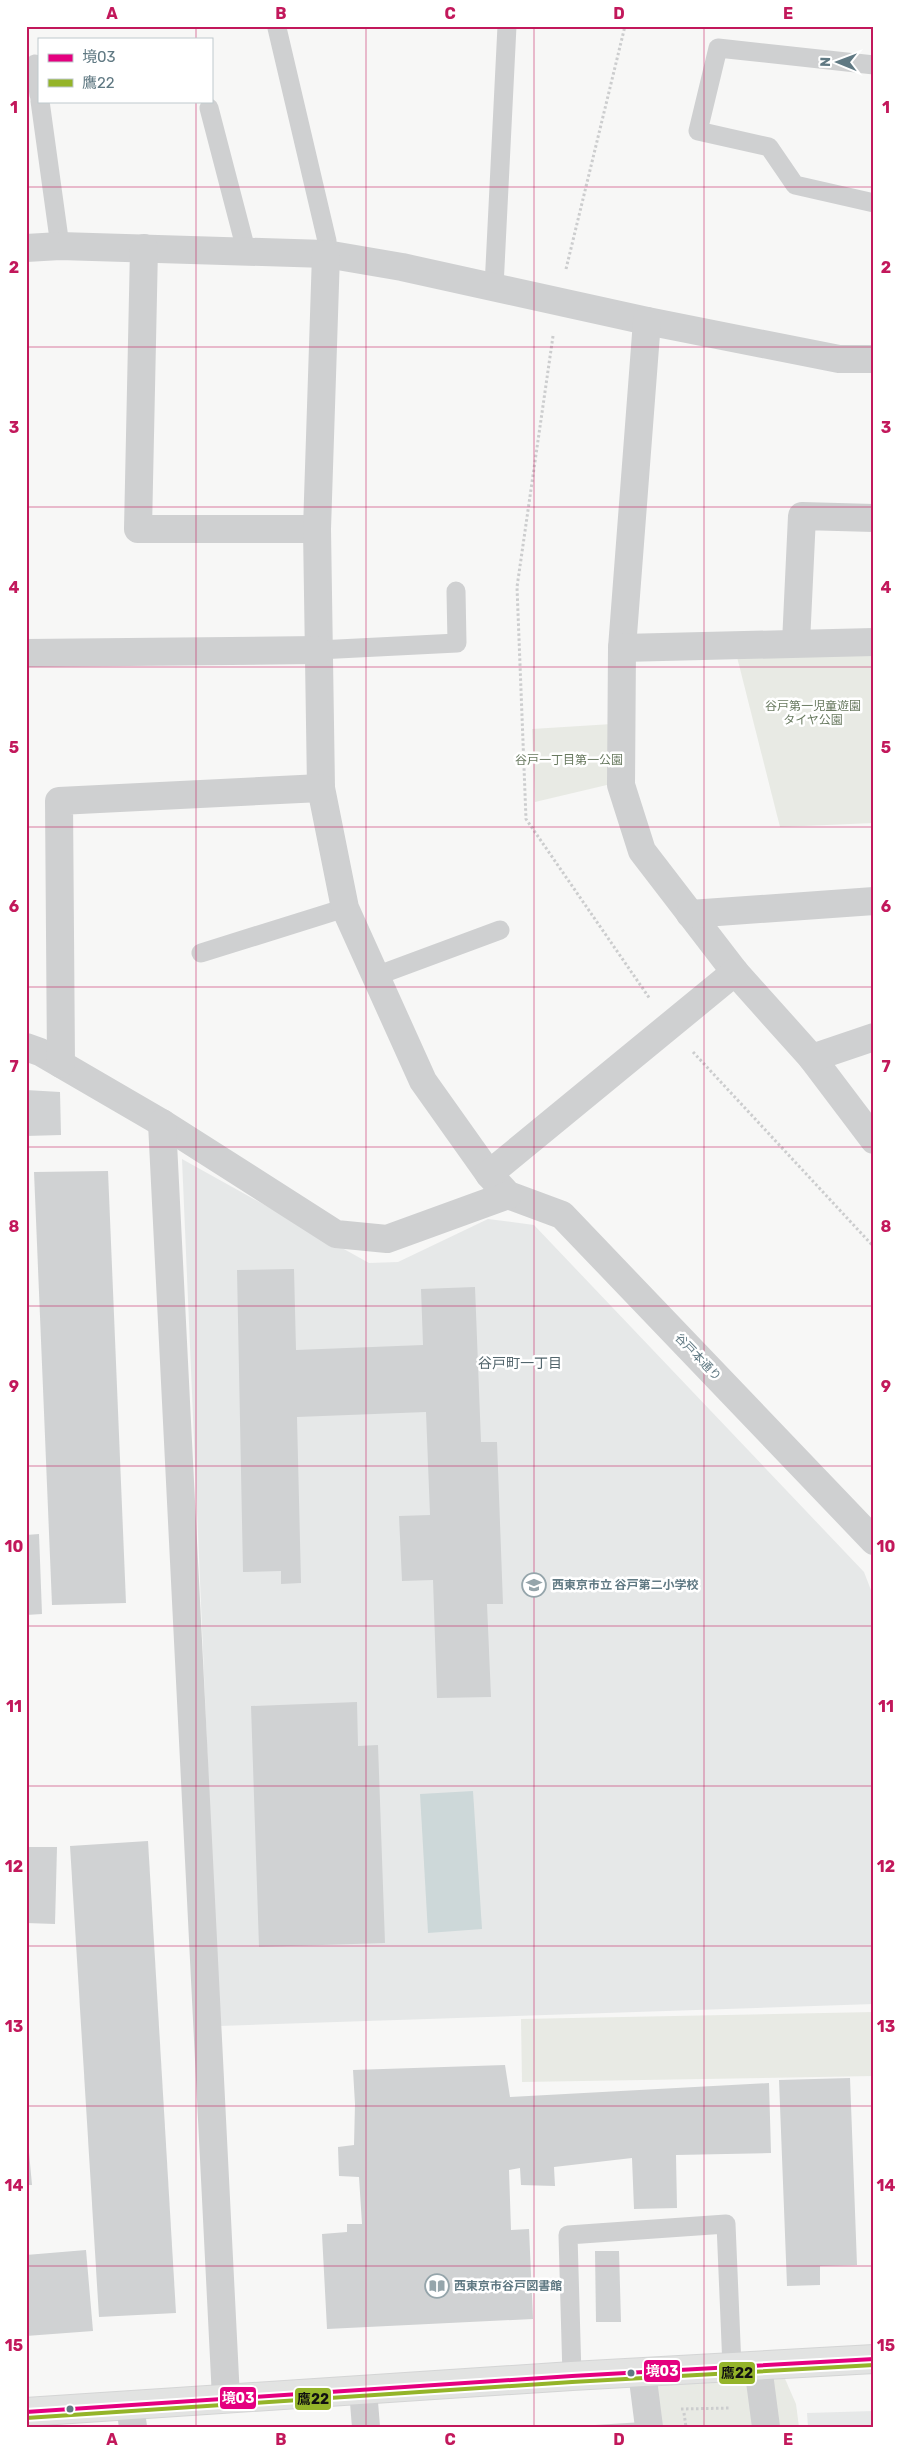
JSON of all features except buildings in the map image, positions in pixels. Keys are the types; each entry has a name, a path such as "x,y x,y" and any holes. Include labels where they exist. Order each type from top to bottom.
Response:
{"main road":[{"path":"26,2412 132,2416 226,2398 572,2376 874,2360"}],"street":[{"path":"26,248 60,246 246,250 326,254 402,267 647,321 839,359 874,359"},
{"path":"144,248 138,529 317,529"},
{"path":"26,1047 40,1052 162,1123 336,1234 387,1239 508,1195 489,1174 423,1081 345,908 321,788 317,529 326,254"},
{"path":"647,321 622,648 620,785 642,851 735,972 812,1058 874,1140"},
{"path":"796,643 802,516 874,518"},
{"path":"622,648 874,642"},
{"path":"26,653 318,650"},
{"path":"61,1064 59,801 321,788"},
{"path":"690,914 874,901"},
{"path":"489,1174 735,972"},
{"path":"812,1058 874,1037"},
{"path":"162,1123 226,2398"},
{"name":"谷戸本通り","path":"508,1195 562,1215 874,1541"},
{"path":"745,2366 766,2427"},
{"path":"642,2372 649,2427"},
{"path":"363,2390 366,2427"}],"lane":[{"path":"494,287 507,26"},
{"path":"277,28 327,241 326,254"},
{"path":"874,65 718,48 698,131 769,146 795,185 874,203"},
{"path":"34,64 38,89"},
{"path":"40,102 60,246"},
{"path":"209,108 246,250"},
{"path":"318,650 457,643 456,591"},
{"path":"201,953 345,908"},
{"path":"376,976 500,930"},
{"path":"572,2376 568,2235 726,2224 745,2366"}],"path":[{"path":"677,2408 684,2410 739,2408"},
{"path":"684,2410 686,2427"}],"shaded area":[{"name":"西東京市立 谷戸第二小学校","path":"182,1159 369,1263 398,1262 488,1219 534,1225 864,1572 874,1598 874,2004 219,2026"},
{"path":"473,1791 482,1929 428,1933 420,1794"},
{"path":"874,2411 874,2427 808,2427 807,2413"}],"green space":[{"name":"谷戸第一児童遊園 タイヤ公園","path":"874,649 874,823 780,827 736,653"},
{"name":"谷戸一丁目第一公園","path":"612,724 611,784 535,802 532,729"},
{"path":"874,2012 874,2076 522,2082 521,2019"},
{"path":"779,2365 796,2404 799,2427 649,2427 642,2372"}],"transit line":[{"name":"境03","path":"26,2412 572,2376 874,2359"},
{"name":"鷹22","path":"26,2418 572,2382 874,2365"}],"place":[{"name":"西東京市立 谷戸第二小学校","path":"534,1585"},
{"name":"西東京市谷戸図書館","path":"437,2286"}],"district":[{"name":"谷戸町一丁目","path":"520,1363"}]}
